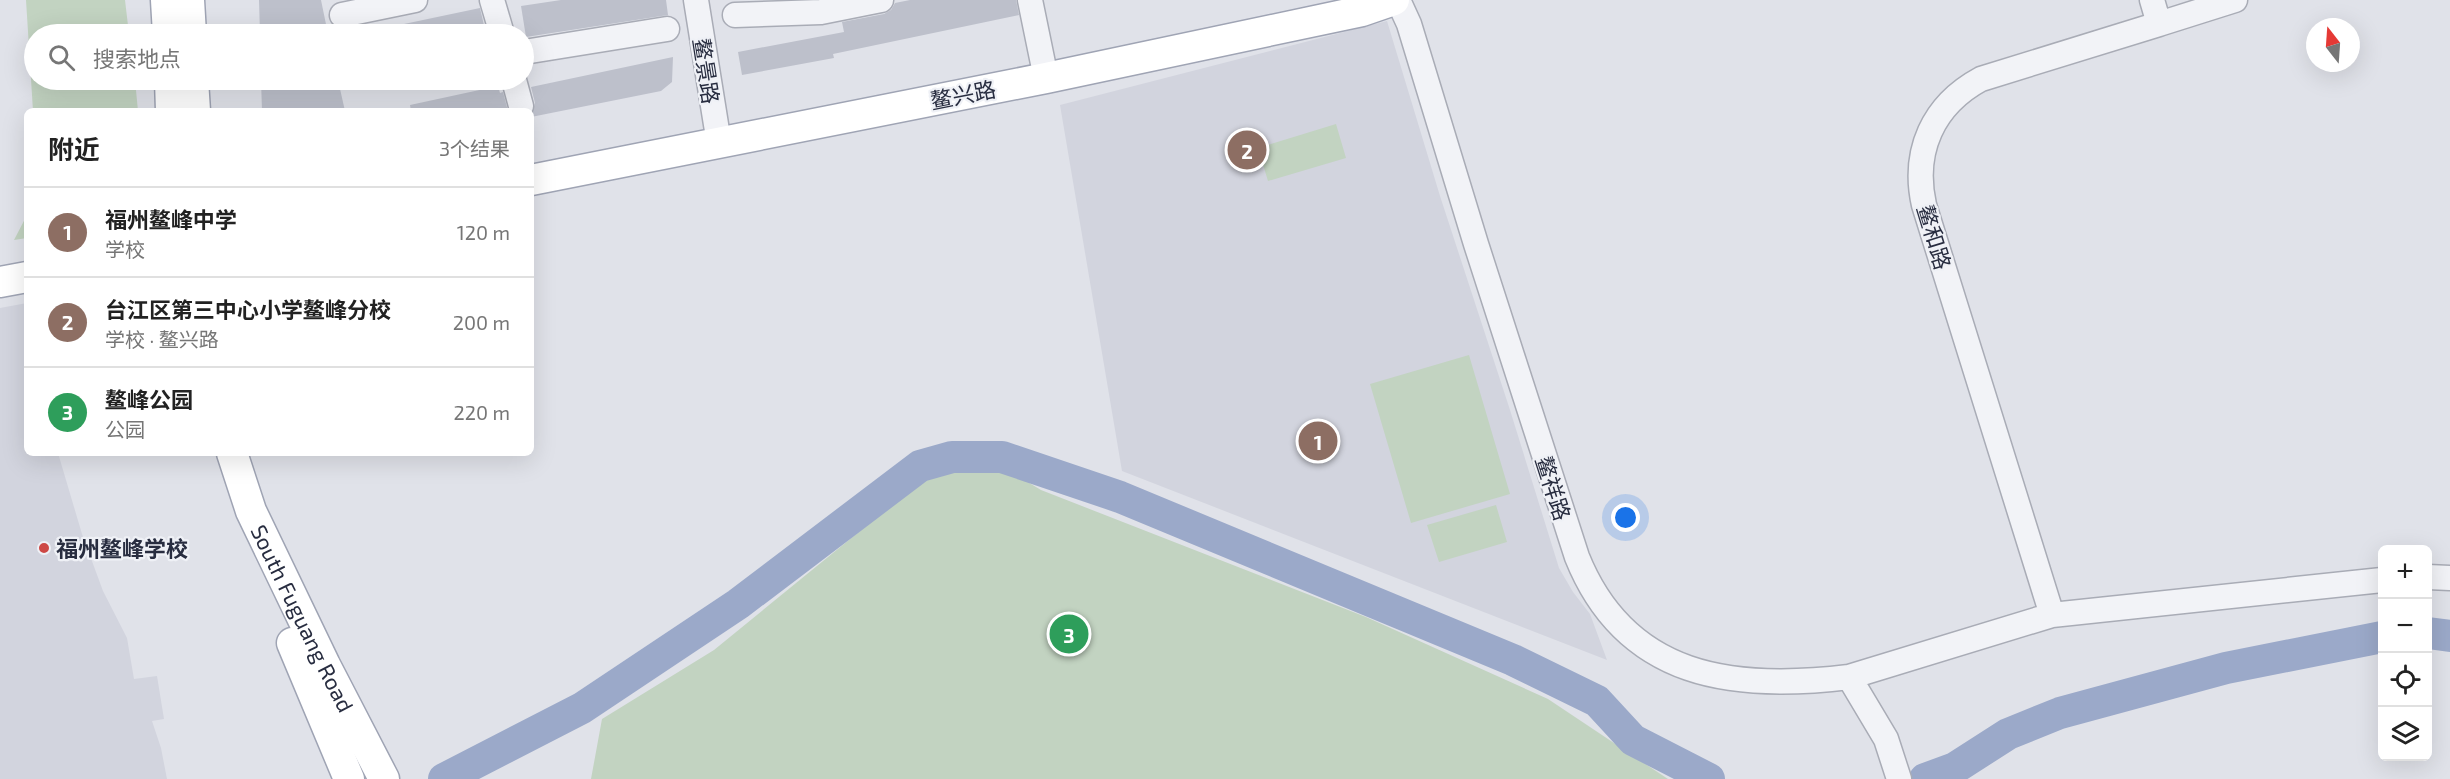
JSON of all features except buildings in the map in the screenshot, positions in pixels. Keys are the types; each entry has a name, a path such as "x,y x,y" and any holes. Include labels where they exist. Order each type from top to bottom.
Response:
{"main road":[{"path":"166,0 167,24"},
{"path":"189,0 190,24"},
{"name":"鳌兴路","path":"1044,71 1342,0"},
{"name":"鳌兴路","path":"534,164 718,135 1362,11 1396,0"},
{"path":"170,90 171,108"},
{"path":"194,90 195,108"},
{"name":"鳌兴路","path":"534,179 718,135"},
{"path":"0,269 24,265"},
{"path":"0,282 24,278"},
{"name":"South Fuguang Road","path":"211,456 233,519 307,674 349,779"},
{"name":"South Fuguang Road","path":"233,456 251,511 325,665 384,777"}],"street":[{"path":"342,15 415,0"},
{"path":"492,0 499,24"},
{"name":"鳌景路","path":"696,0 718,135"},
{"path":"735,15 881,0"},
{"path":"1030,0 1044,71"},
{"name":"鳌祥路","path":"1396,0 1409,24 1571,543 1583,573 1613,617 1636,639 1664,657 1696,672 1731,680 1815,681 1849,676 2052,615 2378,580"},
{"path":"2152,0 2159,24"},
{"name":"鳌和路","path":"2052,615 1924,205 1920,187 1922,158 1932,126 1941,111 1965,88 1981,79 2235,0"},
{"path":"534,50 667,29"},
{"path":"517,90 521,106"},
{"path":"2432,577 2450,578"},
{"path":"1849,676 1886,739 1898,773"}],"shaded area":[{"path":"1387,21 1440,196 1559,568 1573,592 1590,614 1607,660 1122,471 1060,105"},
{"name":"福州鳌峰学校","path":"24,304 24,456 59,456 82,534 103,591 127,638 134,679 157,676 164,719 152,721 161,748 167,779 0,779 0,308"}],"green space":[{"path":"26,0 125,0 128,24 28,24"},
{"path":"32,90 136,90 138,108 33,108"},
{"path":"1336,124 1346,158 1268,181 1258,148"},
{"path":"24,221 24,238 14,240"},
{"path":"1469,355 1510,494 1411,523 1370,384"},
{"path":"980,467 1011,472 1041,490 1366,617 1548,699 1668,779 591,779 602,719 714,650 925,478 944,471"},
{"path":"1496,505 1507,542 1439,562 1427,525"}],"waterway":[{"path":"444,779 582,708 738,604 920,466 952,457 1002,457 1120,497 1513,660 1597,701 1633,740 1709,779"},
{"path":"2432,634 2450,636"},
{"path":"1925,779 1955,768 2008,734 2060,713 2226,668 2378,638"}],"place":[{"name":"台江区第三中心小学鳌峰分校","path":"1247,150"},
{"name":"福州鳌峰中学","path":"1318,441"},
{"name":"福州鳌峰学校","path":"44,548"},
{"name":"鳌峰公园","path":"1069,634"}]}
